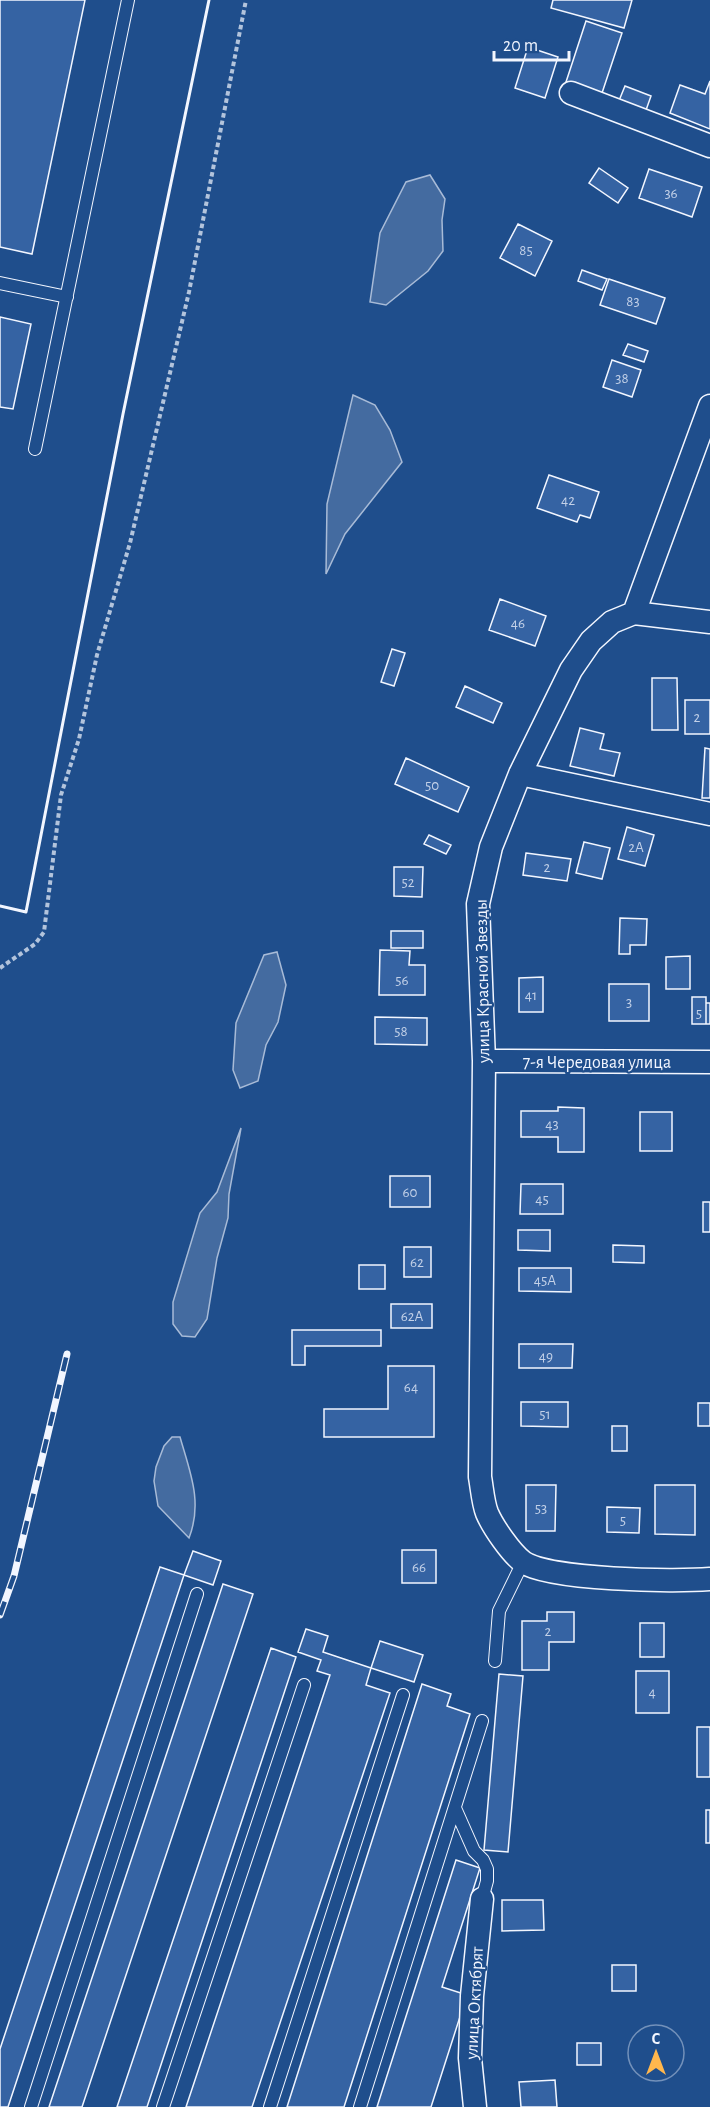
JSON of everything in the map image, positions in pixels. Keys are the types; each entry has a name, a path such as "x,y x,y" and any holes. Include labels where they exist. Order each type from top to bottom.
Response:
{"street":[{"path":"571,93 710,146"},
{"path":"710,406 634,613 710,622"},
{"name":"улица Красной Звезды","path":"523,1562 503,1540 487,1513 480,1477 484,1061 478,904 491,847 520,774 571,670 591,640 612,622 634,613"},
{"path":"520,774 710,814"},
{"name":"7-я Чередовая улица","path":"484,1061 710,1062"},
{"path":"523,1562 550,1572 681,1581 710,1579"},
{"name":"улица Октябрят","path":"475,2107 470,2058 472,1996 482,1899"}],"lane":[{"path":"35,449 128,0"},
{"path":"0,283 67,297"},
{"path":"495,1661 499,1611 523,1562"},
{"path":"31,2107 197,1594"},
{"path":"164,2107 304,1685"},
{"path":"270,2107 403,1695"},
{"path":"360,2107 482,1721"},
{"path":"454,1808 474,1851 483,1860 487,1869 487,1881 482,1899"}],"path":[{"path":"0,968 35,944 44,932 61,795 79,740 97,655 130,543 176,349 246,0"}],"water":[{"path":"430,175 445,199 442,220 443,251 428,271 386,305 370,302 380,233 406,182"},
{"path":"353,395 375,405 390,430 402,462 345,534 326,574 327,504"},
{"path":"277,952 286,985 278,1022 266,1045 258,1081 240,1088 233,1070 236,1023 264,955"},
{"path":"241,1128 229,1194 228,1218 217,1258 207,1319 195,1337 182,1336 173,1324 173,1302 200,1213 217,1192"},
{"path":"172,1437 180,1437 194,1487 195,1512 189,1538 158,1506 154,1481 156,1467 164,1446"}],"building":[{"path":"0,0 85,0 32,254 0,247"},
{"path":"553,0 632,0 624,28 551,8"},
{"path":"586,21 622,33 602,93 566,82"},
{"path":"528,47 558,57 545,98 515,88"},
{"path":"710,81 710,129 670,113 680,85 705,94"},
{"path":"625,86 651,96 645,113 618,103"},
{"path":"599,168 628,188 618,203 589,183"},
{"path":"649,169 702,187 692,217 639,198"},
{"path":"518,224 552,241 535,276 500,258"},
{"path":"582,270 607,279 602,290 578,281"},
{"path":"609,279 665,298 656,324 600,305"},
{"path":"0,317 31,324 13,409 0,407"},
{"path":"628,344 648,351 644,362 623,355"},
{"path":"612,360 641,370 632,397 603,387"},
{"path":"549,475 599,492 590,518 580,515 577,522 537,508"},
{"path":"500,599 546,616 535,646 489,630"},
{"path":"392,649 405,653 394,686 381,682"},
{"path":"652,678 677,678 678,730 652,730"},
{"path":"465,686 502,703 493,723 456,707"},
{"path":"685,700 710,700 710,734 685,734"},
{"path":"580,728 604,734 600,749 620,753 614,776 570,766"},
{"path":"705,748 710,749 710,798 702,798"},
{"path":"406,758 469,787 458,812 395,784"},
{"path":"627,827 654,835 645,866 618,859"},
{"path":"429,835 451,845 446,854 424,844"},
{"path":"584,842 610,848 602,879 576,873"},
{"path":"526,853 571,859 567,881 523,875"},
{"path":"394,867 423,867 422,897 394,896"},
{"path":"620,918 647,919 646,945 630,945 630,954 619,954"},
{"path":"391,931 423,931 423,948 391,948"},
{"path":"380,950 410,951 409,965 425,965 425,995 379,995"},
{"path":"690,956 690,989 666,989 666,957"},
{"path":"543,977 543,1012 519,1012 519,978"},
{"path":"609,984 649,984 649,1021 609,1021"},
{"path":"692,997 706,997 706,1024 692,1024"},
{"path":"706,1003 710,1003 710,1024 706,1024"},
{"path":"375,1017 427,1018 427,1045 375,1044"},
{"path":"558,1107 584,1108 584,1152 558,1152 558,1137 521,1137 521,1111 558,1111"},
{"path":"640,1112 672,1112 672,1151 640,1151"},
{"path":"390,1176 430,1176 430,1207 390,1207"},
{"path":"521,1184 563,1184 563,1214 520,1214"},
{"path":"703,1202 710,1202 710,1232 703,1232"},
{"path":"518,1230 550,1230 550,1251 518,1250"},
{"path":"613,1245 644,1246 644,1263 613,1262"},
{"path":"404,1247 431,1247 431,1277 404,1277"},
{"path":"359,1265 385,1265 385,1289 359,1289"},
{"path":"519,1268 571,1268 571,1292 519,1291"},
{"path":"391,1304 432,1304 432,1328 391,1328"},
{"path":"292,1330 381,1330 381,1346 305,1346 305,1365 292,1365"},
{"path":"519,1344 573,1344 572,1368 519,1368"},
{"path":"388,1366 434,1366 434,1437 324,1437 324,1409 388,1409"},
{"path":"521,1402 568,1402 568,1427 521,1426"},
{"path":"698,1403 710,1403 710,1426 698,1426"},
{"path":"612,1426 627,1426 627,1451 612,1451"},
{"path":"526,1485 556,1485 555,1531 526,1531"},
{"path":"655,1485 695,1485 695,1535 655,1534"},
{"path":"607,1507 640,1508 639,1533 607,1532"},
{"path":"402,1550 436,1550 436,1583 402,1583"},
{"path":"193,1551 221,1561 213,1585 184,1575"},
{"path":"160,1567 184,1575 8,2107 0,2107 0,2049"},
{"path":"223,1584 253,1594 82,2107 49,2107"},
{"path":"547,1612 574,1612 574,1642 549,1642 549,1670 522,1670 522,1621 547,1621"},
{"path":"640,1623 664,1623 664,1657 640,1657"},
{"path":"306,1629 328,1636 323,1652 371,1668 366,1685 390,1693 252,2107 186,2107 330,1675 317,1671 321,1660 298,1652"},
{"path":"380,1641 423,1655 414,1682 371,1668"},
{"path":"271,1648 296,1657 147,2107 117,2107"},
{"path":"636,1671 669,1671 669,1713 636,1713"},
{"path":"499,1674 523,1676 508,1852 484,1850"},
{"path":"422,1684 451,1694 447,1706 470,1714 344,2107 287,2107"},
{"path":"697,1727 710,1727 710,1777 697,1777"},
{"path":"706,1810 710,1810 710,1843 706,1843"},
{"path":"456,1860 480,1868 442,1987 467,1995 431,2107 377,2107"},
{"path":"502,1900 543,1900 544,1930 502,1931"},
{"path":"612,1965 636,1965 636,1991 612,1991"},
{"path":"577,2043 601,2043 601,2065 577,2065"},
{"path":"555,2080 557,2107 521,2107 519,2082"}],"railway":[{"path":"0,1615 14,1576 67,1354"}],"wall":[{"path":"0,906 26,912 123,414 209,0"}]}
